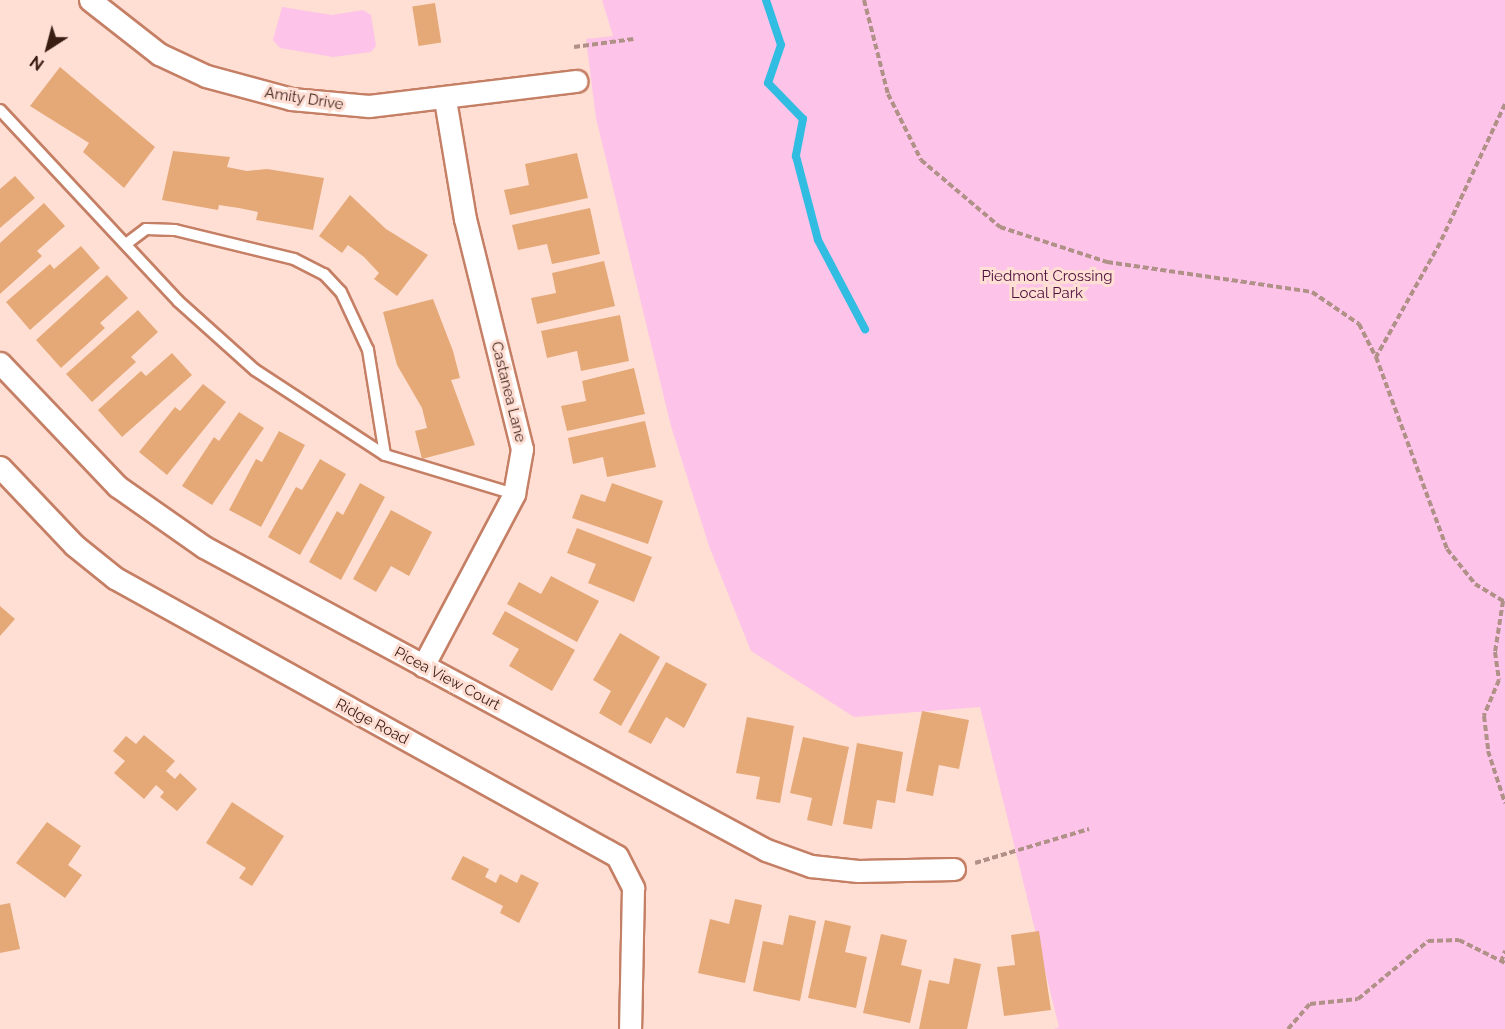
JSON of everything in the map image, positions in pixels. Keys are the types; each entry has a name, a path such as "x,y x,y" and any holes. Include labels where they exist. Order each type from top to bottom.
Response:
{"street":[{"name":"Amity Drive","path":"90,0 159,54 248,89 334,105 444,100 577,81"},
{"name":"Castanea Lane","path":"423,666 514,494 522,449 465,219 444,100"},
{"name":"Picea View Court","path":"0,363 87,458 148,509 204,547 766,850 811,866 858,871 954,869"},
{"name":"Ridge Road","path":"0,467 74,545 115,578 616,856 633,888 630,1029"}],"lane":[{"path":"0,110 126,244 255,370 385,455 514,494"},
{"path":"126,244 146,229 175,230 294,259 324,274 341,292 368,350 385,455"}],"path":[{"path":"864,0 888,94 921,160 1000,227 1107,262 1312,292 1359,324 1376,357 1447,549 1475,584 1504,601 1496,652 1499,680 1484,716 1488,751 1505,803"},
{"path":"574,47 633,39"},
{"path":"1376,357 1440,243 1505,104"},
{"path":"954,869 1089,829"},
{"path":"1288,1029 1310,1004 1359,999 1428,941 1459,940 1503,963 1505,951"}],"green space":[{"name":"Piedmont Crossing Local Park","path":"602,0 1505,0 1505,1029 1054,1029 1059,1027 980,707 854,717 751,651 709,546 671,426 596,118 586,39 613,36"},
{"path":"282,7 332,15 363,10 371,15 376,46 371,52 333,57 280,48 273,40"}],"building":[{"path":"435,3 441,43 419,46 412,7"},
{"path":"60,67 155,147 124,188 83,152 89,143 30,106"},
{"path":"173,151 230,157 227,167 247,171 267,169 324,178 313,230 256,220 258,212 239,208 219,205 218,210 162,200"},
{"path":"577,153 588,198 510,215 504,190 529,185 525,164"},
{"path":"15,176 35,198 0,228 0,189"},
{"path":"350,195 386,229 428,255 397,296 374,279 379,273 364,257 348,245 342,253 319,236"},
{"path":"44,203 65,226 37,251 42,256 0,294 0,243"},
{"path":"590,208 600,254 552,264 547,244 518,250 512,225"},
{"path":"81,246 100,268 30,330 6,302 50,264 54,269"},
{"path":"604,261 615,306 537,324 531,298 556,293 552,273"},
{"path":"107,275 128,298 100,323 105,328 61,368 36,340"},
{"path":"433,299 453,351 460,378 451,380 475,445 422,459 415,431 427,428 422,408 397,365 383,312"},
{"path":"138,310 158,332 131,357 136,362 92,402 66,374"},
{"path":"620,315 629,361 581,371 577,351 547,358 541,331"},
{"path":"172,353 192,375 122,437 98,410 141,371 146,376"},
{"path":"634,368 645,414 567,431 561,406 586,401 582,381"},
{"path":"203,384 226,402 167,475 139,452 175,407 180,411"},
{"path":"239,412 264,428 212,505 182,486 214,437 219,441"},
{"path":"645,421 656,467 607,477 603,457 573,464 568,438"},
{"path":"279,431 305,445 261,527 229,510 256,459 262,462"},
{"path":"320,459 346,474 300,555 268,537 296,487 302,490"},
{"path":"360,483 385,497 341,580 309,562 337,511 343,515"},
{"path":"612,483 663,501 648,544 572,518 581,494 605,502"},
{"path":"391,510 432,532 409,576 391,566 376,592 353,579"},
{"path":"577,528 652,557 634,602 588,583 596,564 567,553"},
{"path":"551,576 599,601 577,642 507,604 519,582 541,594"},
{"path":"0,606 15,619 0,636"},
{"path":"505,611 575,650 552,691 509,666 519,649 492,634"},
{"path":"620,633 660,657 621,726 599,713 611,691 593,680"},
{"path":"666,662 707,684 684,728 666,717 651,744 628,732"},
{"path":"922,711 969,720 959,769 939,765 933,796 906,791"},
{"path":"747,717 794,726 780,803 756,799 760,777 736,773"},
{"path":"144,735 175,761 166,771 175,779 180,773 197,789 177,811 160,797 164,792 156,785 144,799 114,773 125,761 113,751 126,736 136,744"},
{"path":"803,737 849,747 832,826 807,820 812,798 790,793"},
{"path":"857,743 903,752 895,803 877,800 872,829 843,824"},
{"path":"232,802 284,836 252,886 239,878 246,868 206,843"},
{"path":"47,822 81,846 68,865 82,875 65,898 16,863"},
{"path":"463,856 489,869 485,877 496,883 500,874 517,883 521,874 539,883 519,923 500,913 503,906 451,879"},
{"path":"735,899 762,905 745,983 698,973 710,919 729,924"},
{"path":"10,903 20,949 0,953 0,905"},
{"path":"789,915 816,921 800,1001 753,991 763,941 783,945"},
{"path":"825,920 851,926 845,952 867,957 856,1008 808,998"},
{"path":"1039,931 1051,1010 1004,1016 997,967 1015,965 1011,935"},
{"path":"881,934 907,940 901,965 922,970 910,1023 863,1013"},
{"path":"954,958 981,964 967,1029 919,1029 929,980 949,984"}],"waterway":[{"path":"766,0 781,45 768,83 803,119 796,156 818,240 865,329"}]}
